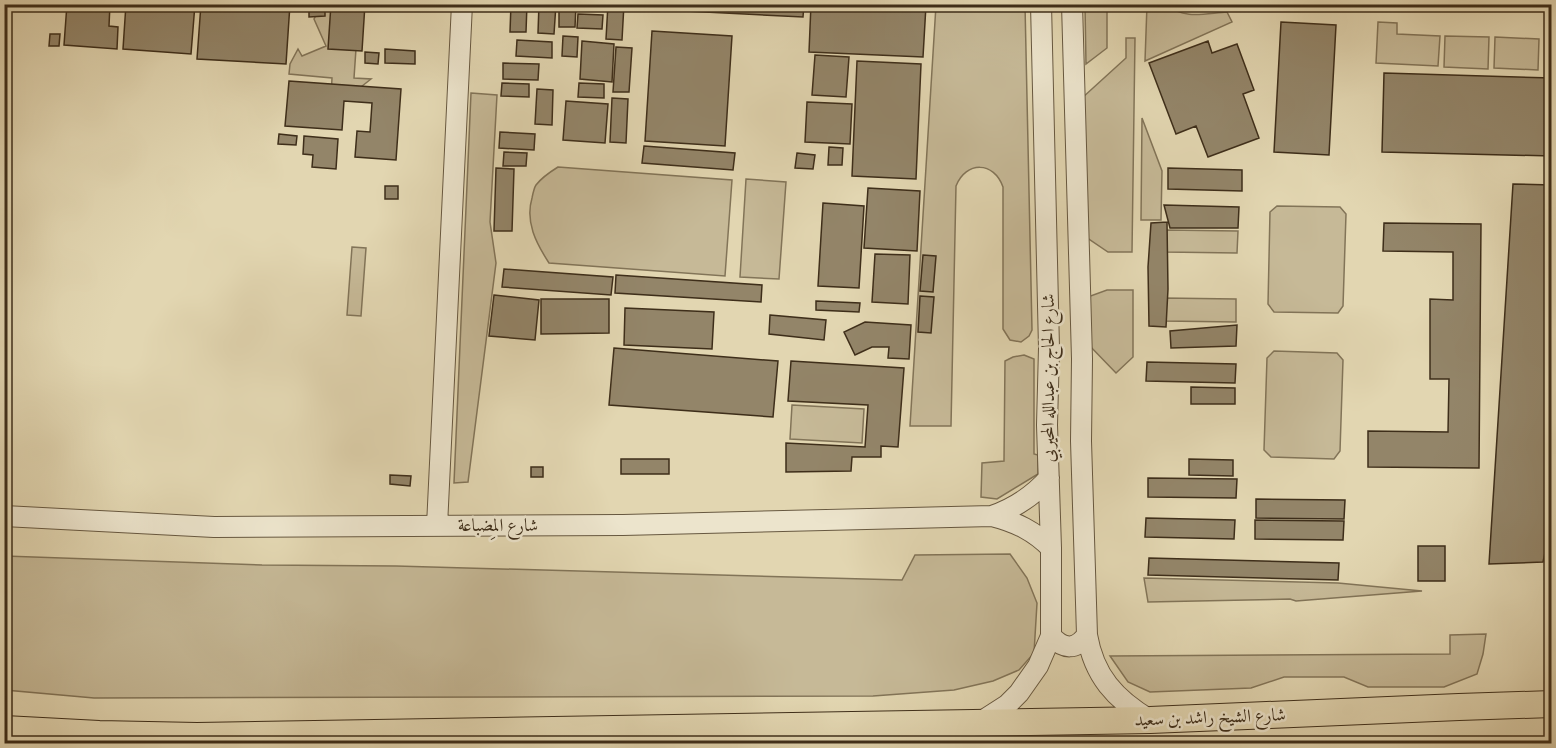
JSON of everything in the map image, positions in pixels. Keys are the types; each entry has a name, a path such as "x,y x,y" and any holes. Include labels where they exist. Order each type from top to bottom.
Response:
{"main road":[{"name":"شارع الشيخ راشد بن سعيد","path":"4,729 197,736 1150,720 1551,704"}],"street":[{"path":"437,526 462,4"},
{"name":"شارع الحاج بن عبدالله المحيربي","path":"979,723 1007,705 1019,693 1038,666 1051,636 1047,425 1049,348 1041,4"},
{"name":"شارع الحاج بن عبدالله المحيربي","path":"1072,4 1087,635 1090,652 1108,685 1134,710 1150,720"},
{"name":"شارع المِضباعة","path":"992,516 1024,502 1049,478"},
{"name":"شارع المِضباعة","path":"4,516 214,527 623,525 992,516 1024,527 1051,548"},
{"path":"1051,636 1056,642 1070,647 1083,641 1087,635"}],"shaded area":[{"path":"359,5 354,78 371,79 352,94 331,97 332,78 289,74 290,64 298,49 302,56 326,46 314,19 321,6"},
{"path":"936,5 1025,5 1032,330 1029,336 1021,342 1010,340 1003,329 1003,187 993,172 980,167 973,168 966,172 956,186 951,426 910,426"},
{"path":"1085,5 1107,5 1107,48 1086,64"},
{"path":"1147,5 1168,5 1174,10 1188,14 1227,12 1232,22 1145,61"},
{"path":"1378,22 1397,23 1397,34 1440,36 1438,66 1376,63"},
{"path":"1445,36 1489,37 1488,69 1444,67"},
{"path":"1495,37 1539,39 1538,70 1494,68"},
{"path":"1126,38 1135,38 1132,252 1108,252 1083,235 1082,98 1126,58"},
{"path":"471,93 497,95 490,222 496,263 468,482 454,483"},
{"path":"1142,118 1162,171 1161,220 1141,220"},
{"path":"558,167 732,180 725,276 549,263 533,232 530,207 536,185"},
{"path":"746,179 786,182 779,279 740,277"},
{"path":"1277,206 1340,207 1346,214 1343,306 1338,313 1274,312 1268,304 1270,212"},
{"path":"1165,230 1238,231 1237,253 1165,252"},
{"path":"352,247 366,248 361,316 347,315"},
{"path":"1107,290 1133,290 1133,357 1116,373 1086,342 1085,298"},
{"path":"1163,298 1236,299 1236,322 1163,321"},
{"path":"1274,351 1337,353 1343,360 1340,451 1334,459 1271,457 1264,450 1267,358"},
{"path":"1024,355 1034,359 1034,454 1038,455 1038,474 997,499 981,497 982,463 1004,461 1005,361"},
{"path":"792,405 864,409 862,443 790,439"},
{"path":"1010,554 1027,578 1037,603 1034,653 1019,670 993,681 954,690 873,696 94,698 5,690 5,556 262,565 396,566 902,580 915,555"},
{"path":"1144,578 1338,583 1422,591 1296,601 1290,599 1148,602"},
{"path":"1486,634 1477,674 1444,687 1368,687 1344,677 1284,677 1251,688 1150,692 1128,682 1110,656 1450,654 1450,635"}],"building":[{"path":"67,4 110,4 109,26 118,27 117,49 64,45"},
{"path":"126,4 195,4 191,54 123,49"},
{"path":"201,4 290,4 286,64 197,59"},
{"path":"309,4 325,4 325,16 309,17"},
{"path":"331,4 365,4 362,51 328,49"},
{"path":"511,4 527,4 526,32 510,32"},
{"path":"539,4 556,4 554,34 538,33"},
{"path":"559,4 576,4 575,27 559,27"},
{"path":"608,4 624,4 622,40 606,39"},
{"path":"666,4 804,4 803,17 666,10"},
{"path":"811,4 926,5 923,57 809,52"},
{"path":"578,14 603,15 602,29 577,28"},
{"path":"1281,22 1336,25 1329,155 1274,152"},
{"path":"652,31 732,36 725,146 645,141"},
{"path":"50,34 60,34 59,46 49,46"},
{"path":"563,36 578,37 577,57 562,56"},
{"path":"517,40 552,42 552,58 516,56"},
{"path":"582,41 614,44 612,82 580,79"},
{"path":"1208,41 1212,53 1237,44 1254,90 1243,94 1259,138 1208,157 1196,126 1176,134 1149,63"},
{"path":"616,47 632,48 629,92 613,92"},
{"path":"385,49 415,51 415,64 385,63"},
{"path":"365,52 379,53 378,64 365,63"},
{"path":"815,55 849,57 846,97 812,95"},
{"path":"857,61 921,64 916,179 852,176"},
{"path":"503,63 539,64 538,80 503,79"},
{"path":"1384,73 1552,78 1552,156 1382,152"},
{"path":"289,81 401,89 396,160 355,157 357,131 370,132 372,103 344,101 342,130 285,126"},
{"path":"502,83 529,84 529,97 501,96"},
{"path":"579,83 604,84 604,98 578,97"},
{"path":"537,89 553,90 552,125 535,124"},
{"path":"612,98 628,99 626,143 610,142"},
{"path":"566,101 608,104 605,143 563,140"},
{"path":"807,102 852,104 850,144 805,142"},
{"path":"500,132 535,134 534,150 499,148"},
{"path":"279,134 297,136 296,145 278,144"},
{"path":"304,136 338,139 336,169 312,167 313,155 303,154"},
{"path":"644,146 735,153 733,170 642,163"},
{"path":"829,147 843,148 842,165 828,165"},
{"path":"504,152 527,153 526,166 503,166"},
{"path":"797,153 815,155 813,169 795,168"},
{"path":"496,168 514,169 512,231 494,231"},
{"path":"1168,168 1242,170 1242,191 1168,189"},
{"path":"1513,184 1552,185 1552,521 1543,562 1489,564"},
{"path":"385,186 398,186 398,199 385,199"},
{"path":"868,188 920,191 917,251 864,248"},
{"path":"823,203 864,206 859,288 818,286"},
{"path":"1164,205 1239,207 1238,228 1170,228"},
{"path":"1167,222 1166,327 1149,326 1148,267 1151,223"},
{"path":"1384,223 1481,224 1479,468 1368,467 1368,431 1448,432 1449,379 1430,379 1430,299 1453,300 1453,252 1383,251"},
{"path":"875,254 910,255 908,304 872,302"},
{"path":"923,255 936,256 933,292 920,291"},
{"path":"504,269 613,277 611,295 502,287"},
{"path":"616,275 762,285 761,302 615,293"},
{"path":"494,295 539,300 535,340 489,336"},
{"path":"920,296 934,297 931,333 918,332"},
{"path":"541,299 609,299 609,333 541,334"},
{"path":"816,301 860,303 859,312 816,310"},
{"path":"625,308 714,312 712,349 624,345"},
{"path":"770,315 826,320 824,340 769,334"},
{"path":"865,322 911,325 909,359 888,358 889,347 872,347 855,355 844,332"},
{"path":"1237,325 1236,346 1171,348 1170,331"},
{"path":"614,348 778,361 773,417 609,405"},
{"path":"791,361 904,368 898,447 881,446 881,457 852,457 851,471 786,472 786,443 865,447 868,405 788,401"},
{"path":"1147,362 1236,364 1235,383 1146,381"},
{"path":"1191,387 1235,388 1235,404 1191,404"},
{"path":"621,459 669,459 669,474 621,474"},
{"path":"1189,459 1233,460 1233,476 1189,475"},
{"path":"531,467 543,467 543,477 531,477"},
{"path":"390,475 411,476 410,486 390,484"},
{"path":"1148,478 1237,479 1236,498 1148,497"},
{"path":"1256,499 1345,500 1344,519 1256,518"},
{"path":"1146,518 1235,520 1234,539 1145,537"},
{"path":"1255,520 1344,521 1343,540 1255,539"},
{"path":"1418,546 1445,546 1445,581 1418,581"},
{"path":"1149,558 1339,563 1338,580 1148,575"}]}
